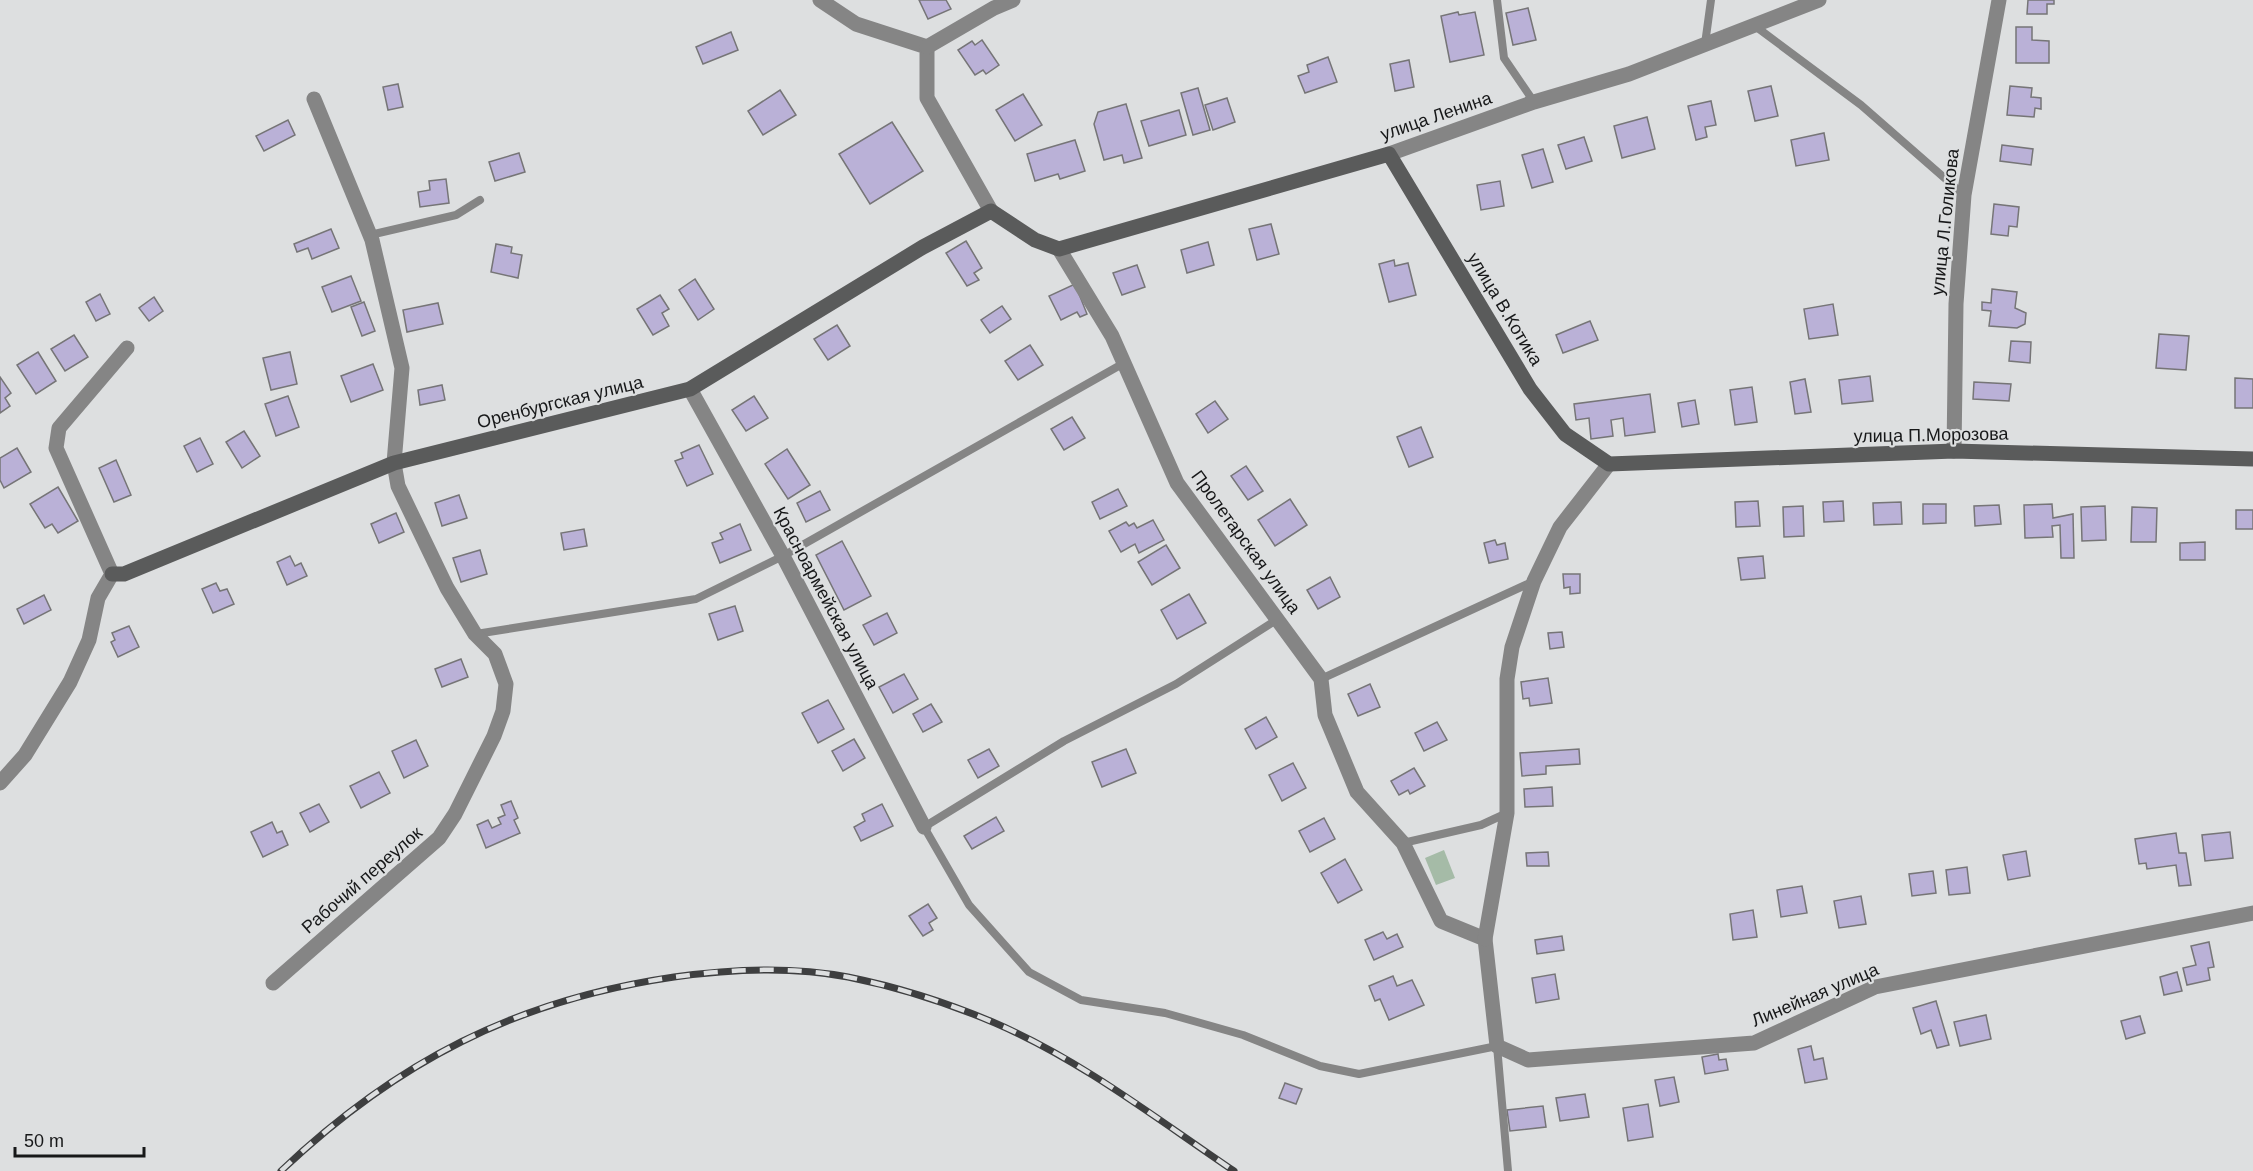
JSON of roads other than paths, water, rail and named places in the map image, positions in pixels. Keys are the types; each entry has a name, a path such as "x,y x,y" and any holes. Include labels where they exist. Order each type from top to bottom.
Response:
{"street":[{"path":"820,0 856,24 927,47 993,8 1013,0"},
{"name":"улица Ленина","path":"1059,249 1389,154 1534,102 1629,74 1819,0"},
{"name":"улица Л.Голикова","path":"1954,451 1956,304 1964,195 1999,0"},
{"path":"927,47 927,98 991,211 1035,240 1059,249"},
{"name":"Рабочий переулок","path":"273,983 439,838 455,814 494,736 504,702 506,684 495,654 475,634 447,588 398,486 394,464 402,368 370,235 314,99"},
{"name":"улица В.Котика","path":"1389,154 1530,389 1565,434 1609,464"},
{"name":"Оренбургская улица","path":"112,574 124,574 394,464 690,389 923,247 991,211"},
{"name":"Пролетарская улица","path":"1059,249 1112,336 1176,483 1321,679"},
{"path":"0,783 25,755 70,682 89,640 98,598 112,574 56,448 59,428 127,348"},
{"name":"Красноармейская улица","path":"690,389 783,556 924,827"},
{"name":"улица П.Морозова","path":"1609,464 1954,451 2253,459"},
{"path":"1497,1046 1485,939 1507,813 1507,679 1512,647 1534,581 1560,527 1609,464"},
{"path":"1321,679 1324,715 1357,792 1403,843 1441,921 1485,939"},
{"name":"Линейная улица","path":"1497,1046 1528,1060 1754,1042 1875,987 2253,913"}],"lane":[{"path":"1497,0 1504,58 1534,102"},
{"path":"1705,45 1711,0"},
{"path":"1755,25 1861,105 1964,195"},
{"path":"370,235 456,214 480,200"},
{"path":"475,634 696,599 783,556 1124,363"},
{"path":"1321,679 1534,581"},
{"path":"1278,619 1176,684 1064,741 924,827 969,905 1029,972 1081,1000 1166,1014 1243,1035 1320,1066 1359,1074 1497,1046 1508,1171"},
{"path":"1403,843 1481,825 1507,813"}],"railway":[{"path":"281,1171 324,1132 414,1068 461,1042 511,1020 562,1002 616,987 696,974 761,970 805,971 867,981 923,996 995,1023 1058,1054 1088,1072 1234,1171"}]}
